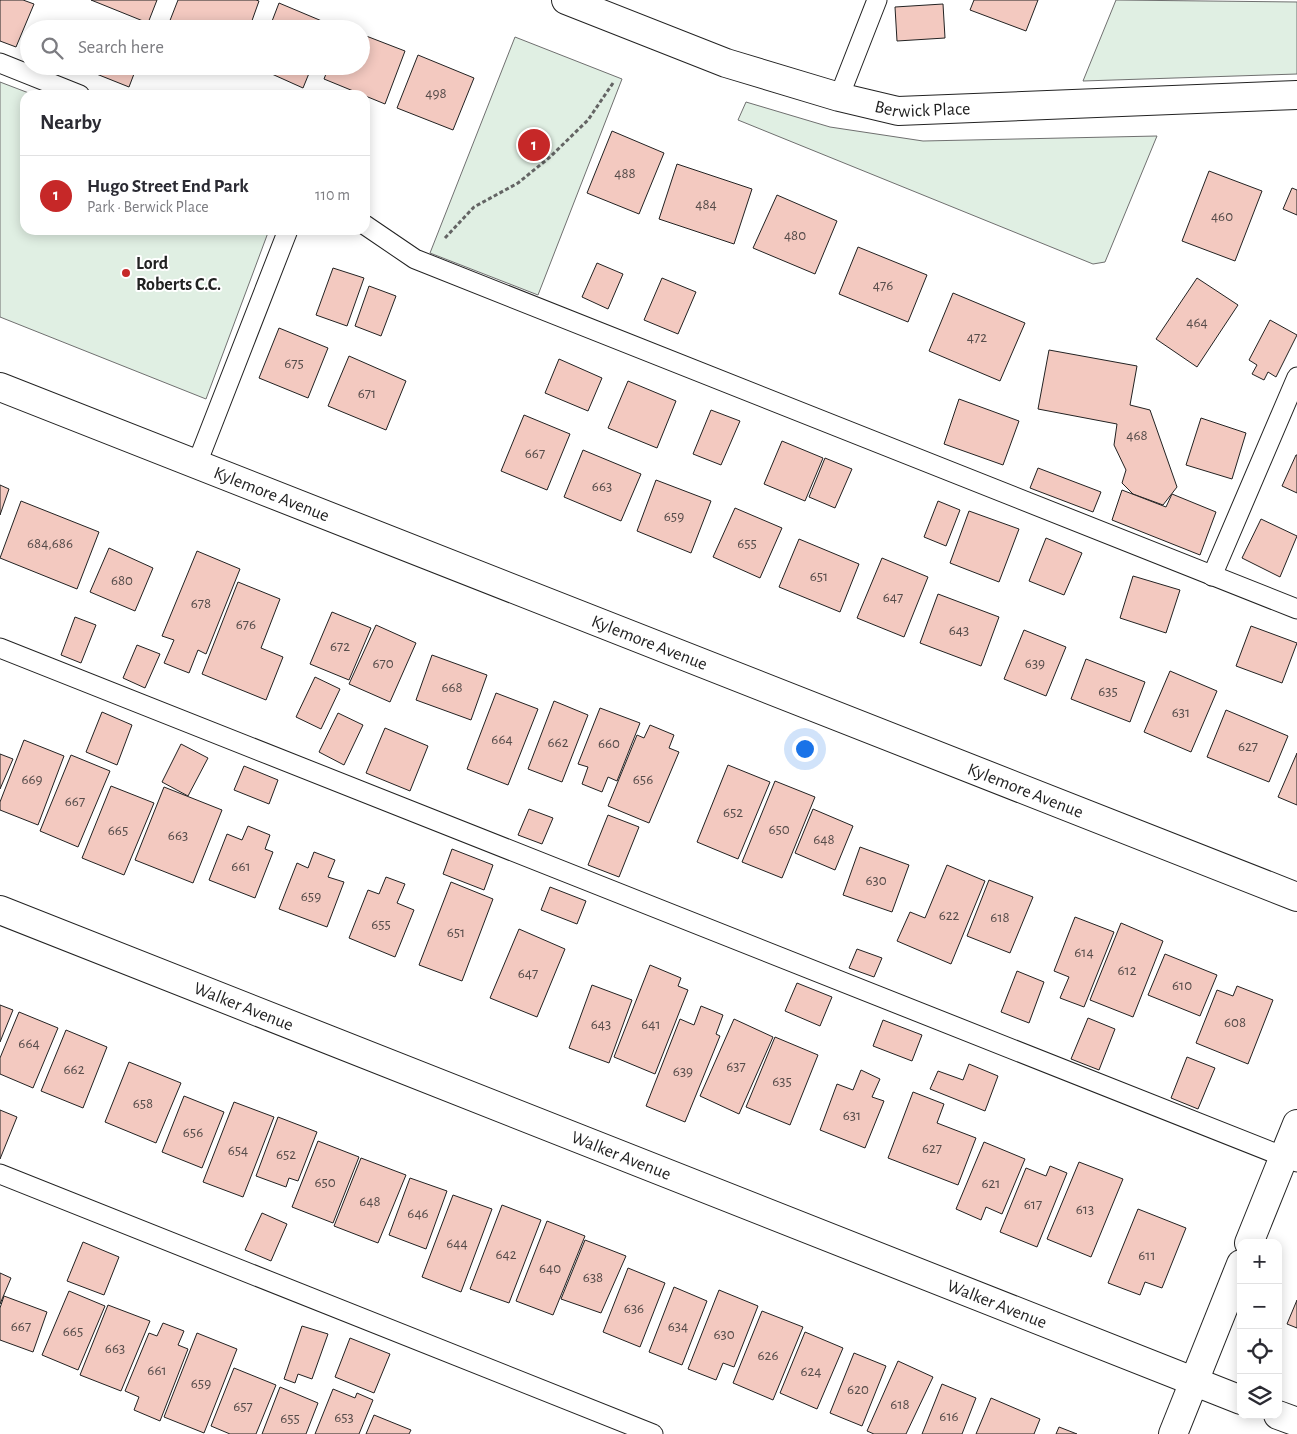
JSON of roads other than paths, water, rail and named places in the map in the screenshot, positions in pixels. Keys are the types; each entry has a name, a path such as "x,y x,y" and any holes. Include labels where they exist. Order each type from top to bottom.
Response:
{"street":[{"name":"Berwick Place","path":"576,2 726,63 839,96 898,110 1297,95"},
{"name":"Kylemore Avenue","path":"0,388 1297,897"},
{"name":"Walker Avenue","path":"0,910 1237,1398"},
{"path":"1251,1239 1291,1160 1297,1124"},
{"path":"1173,1434 1237,1274"},
{"path":"1282,1416 1297,1422"}],"lane":[{"path":"839,96 877,0"},
{"path":"0,63 20,71"},
{"path":"30,75 68,90"},
{"path":"370,228 416,259 428,264 1297,609"},
{"path":"196,466 286,235"},
{"path":"1212,576 1297,377"},
{"path":"0,648 1291,1160"},
{"path":"0,1174 653,1434"}],"place":[{"name":"Hugo Street End Park","path":"534,145"},
{"name":"Lord Roberts C.C.","path":"126,273"}]}
